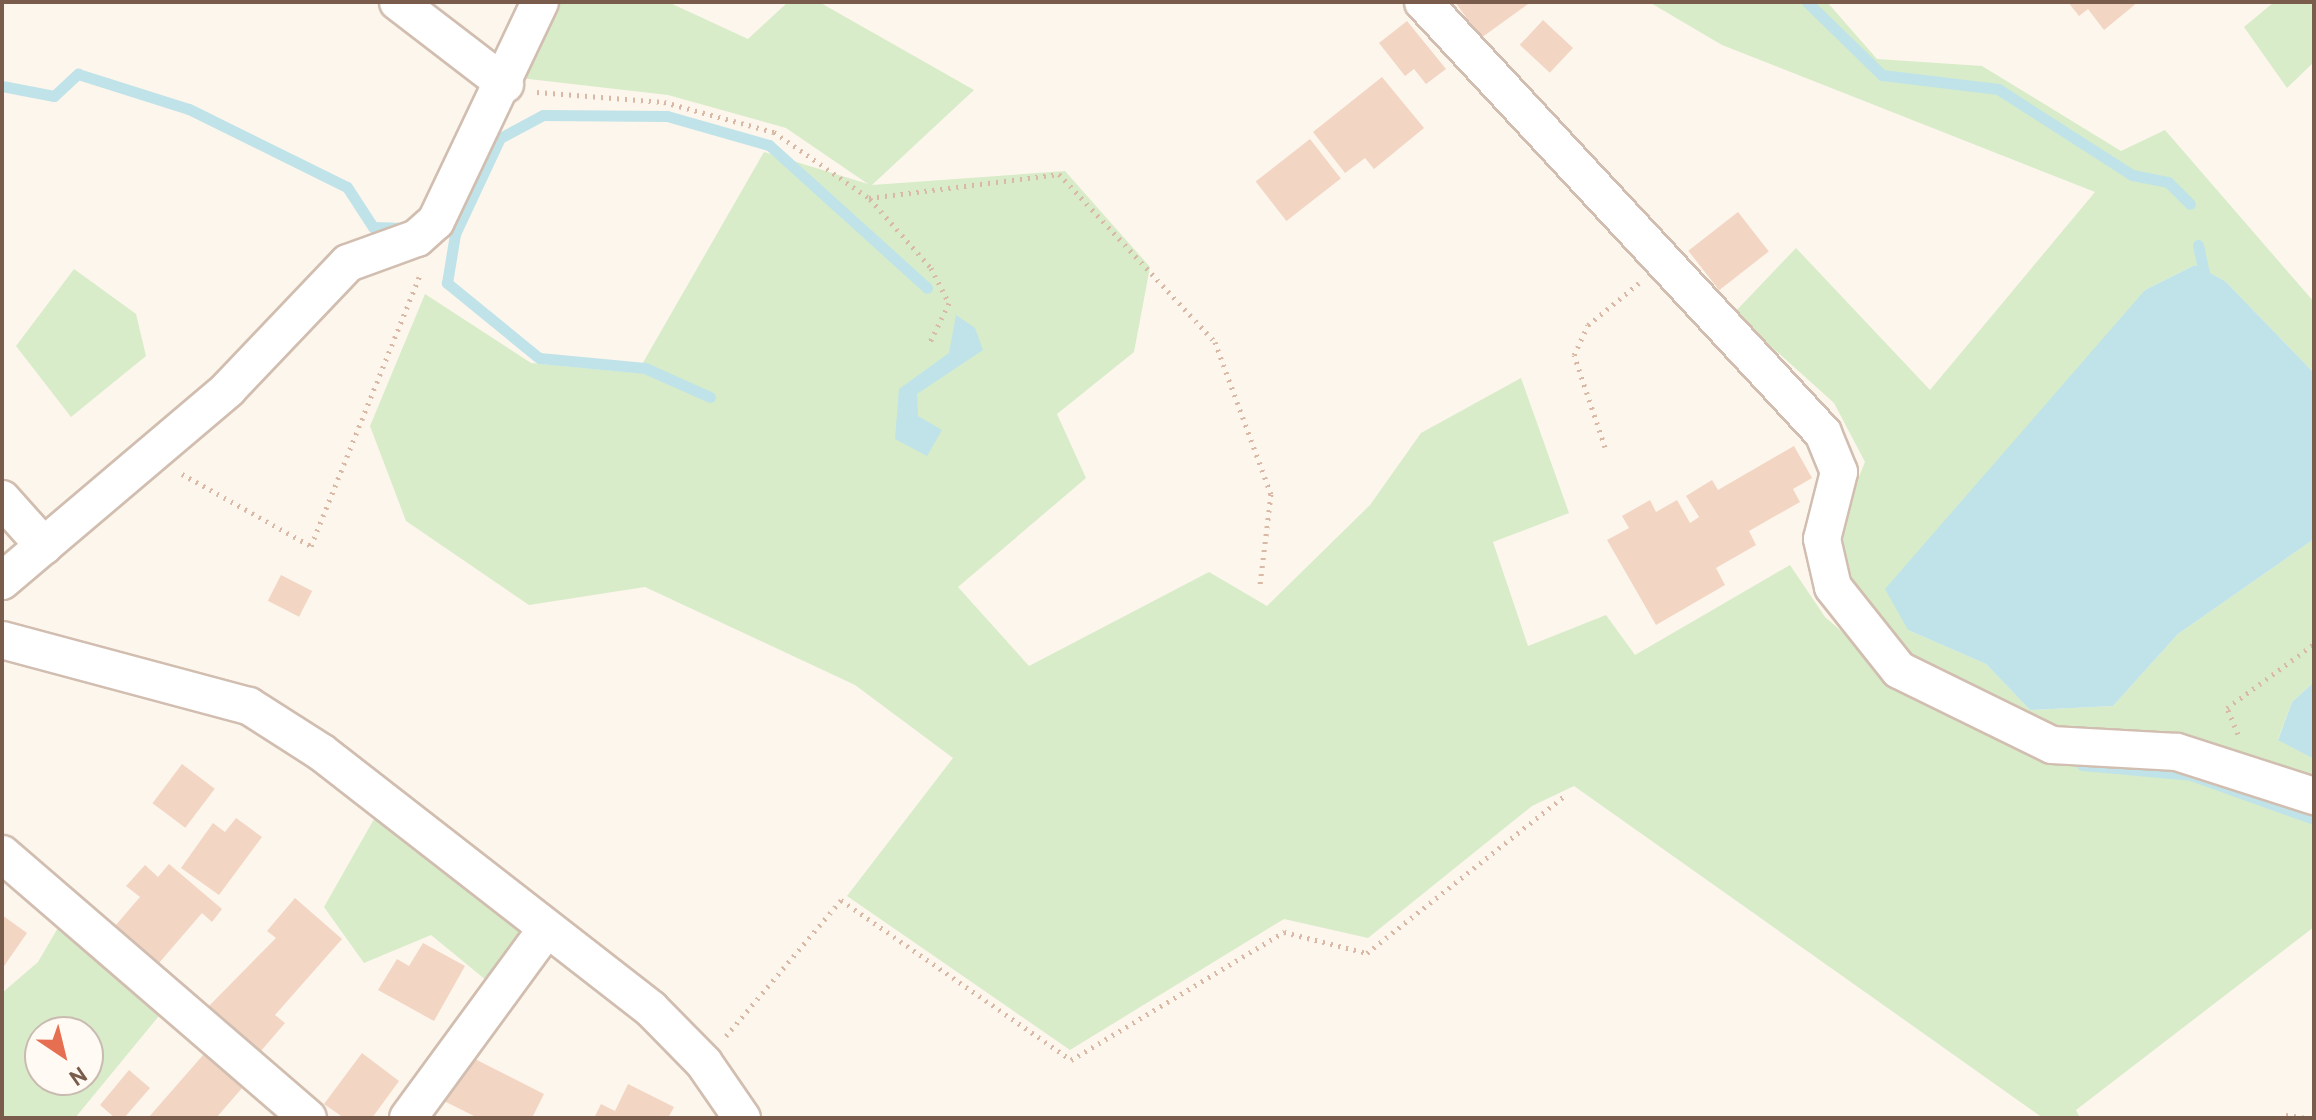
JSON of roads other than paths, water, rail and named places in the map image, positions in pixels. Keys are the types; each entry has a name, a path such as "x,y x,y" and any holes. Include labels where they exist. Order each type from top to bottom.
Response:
{"street":[{"path":"398,2 505,84"},
{"path":"2,581 228,389 348,263 417,238 436,221 505,84 540,2"},
{"path":"1423,2 1667,259 1823,433 1839,472 1822,539 1833,587 1899,670 2052,745 2177,752 2254,772 2314,796"},
{"path":"2,499 44,546"},
{"path":"2,640 249,706 321,752 545,931 651,1009 704,1063 742,1118"},
{"path":"2,854 308,1118"},
{"path":"408,1118 545,931"}],"water":[{"path":"2195,265 2225,281 2314,373 2314,539 2178,634 2113,706 2030,710 1986,664 1908,630 1885,589 2145,290"},
{"path":"956,315 975,328 983,350 917,394 918,416 942,430 927,456 895,439 899,389 949,353"},
{"path":"2314,682 2314,759 2278,740 2292,702"}],"waterway":[{"path":"1807,2 1882,75 1998,89 2132,175 2168,182 2190,204"},
{"path":"2,86 54,96 78,74 189,109 347,187 373,227 405,228"},
{"path":"710,397 645,368 539,358 447,283 455,234 500,138 543,115 667,116 769,145 927,288"},
{"path":"2198,245 2206,284"},
{"path":"2082,765 2191,775 2314,819"}]}
